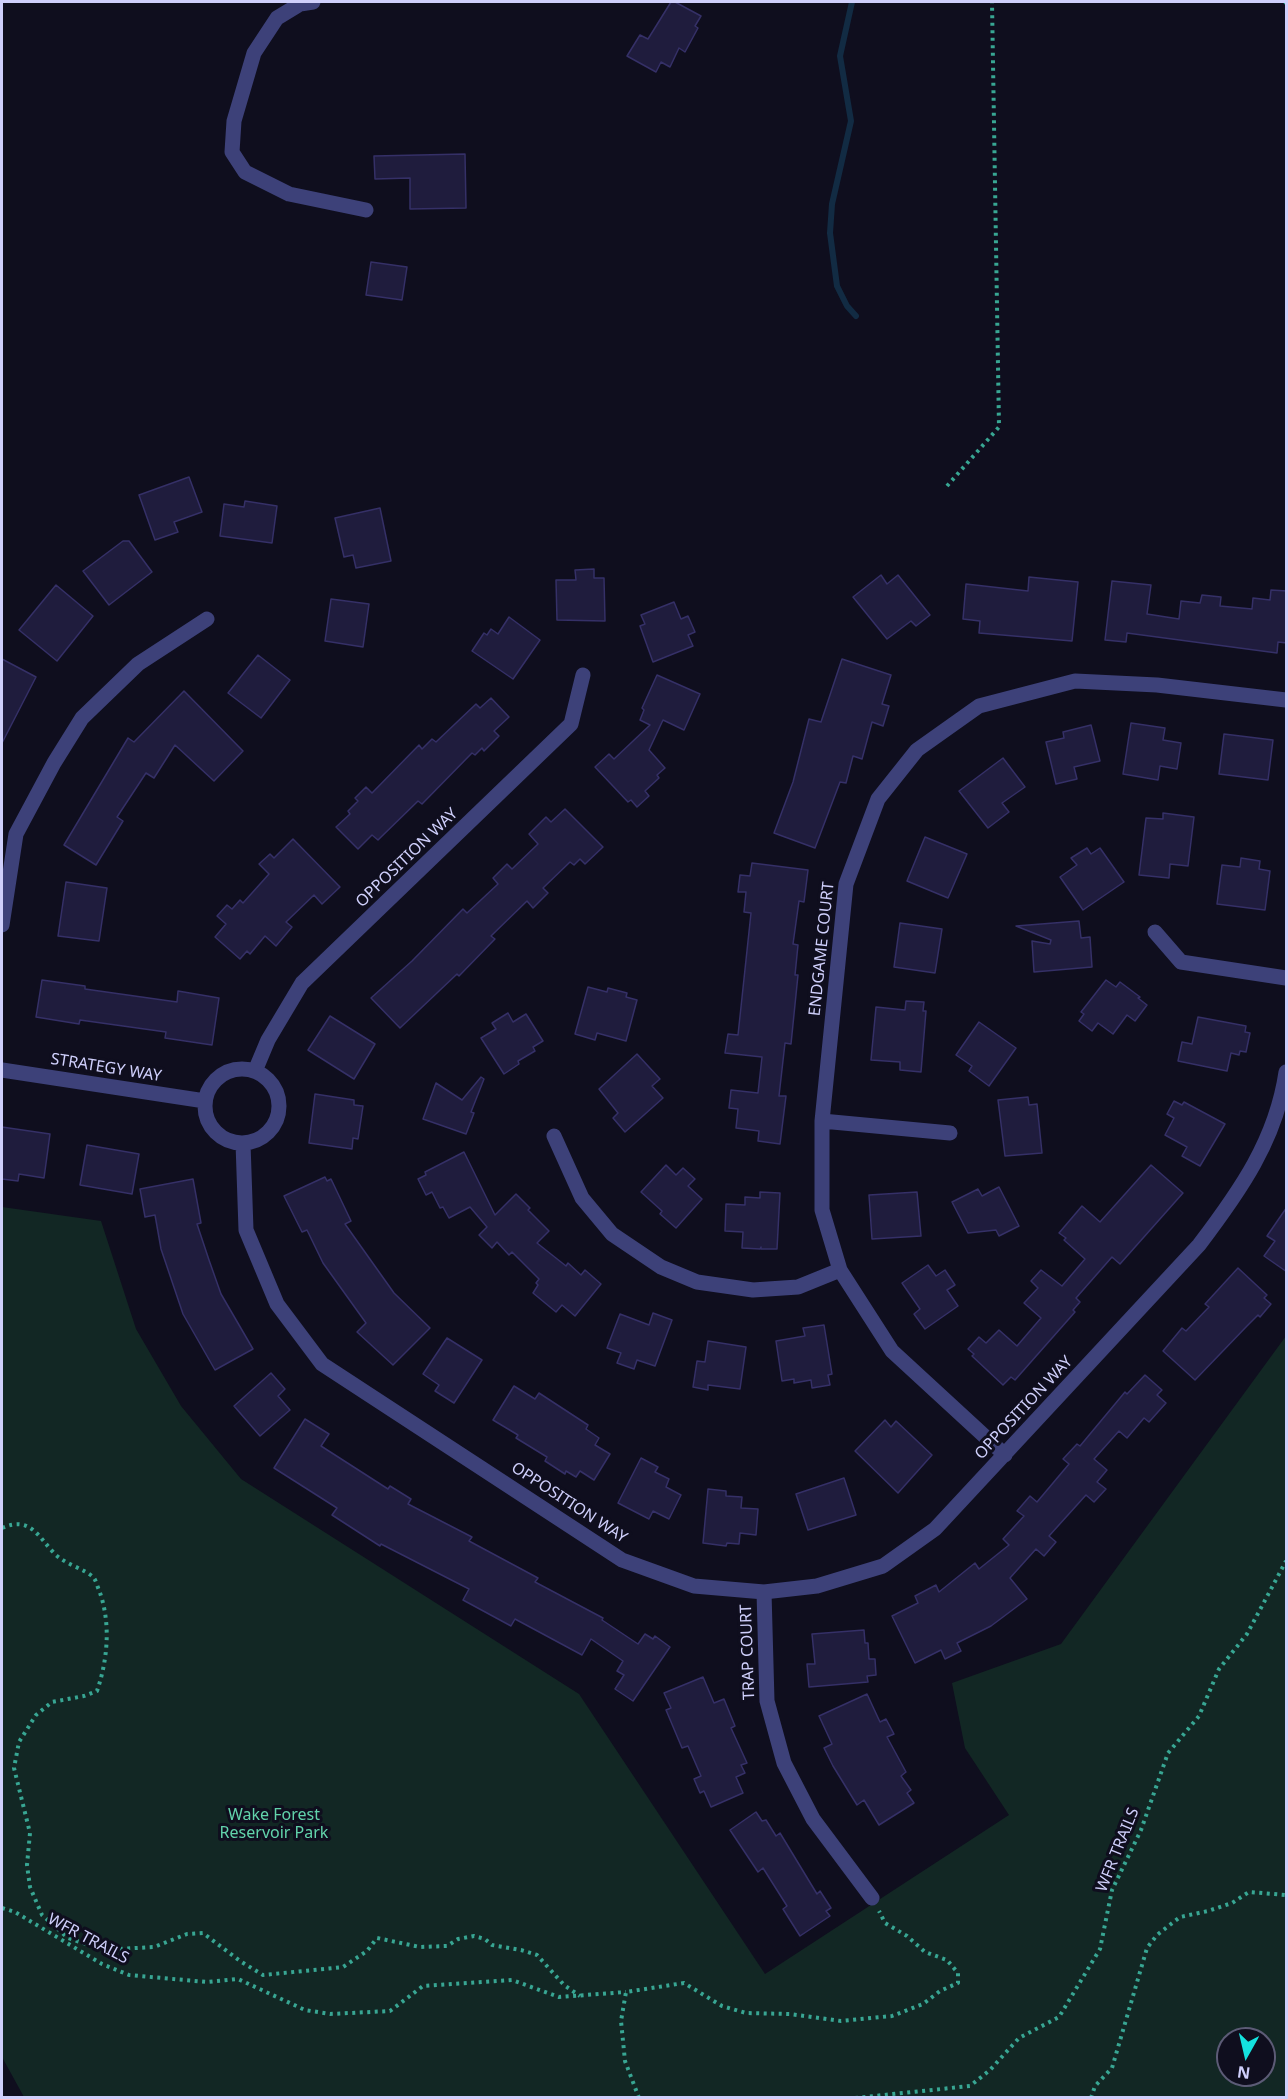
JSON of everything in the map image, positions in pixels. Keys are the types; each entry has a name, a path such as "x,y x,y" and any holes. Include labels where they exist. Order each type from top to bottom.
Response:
{"street":[{"path":"313,2 300,4 277,18 254,53 234,121 232,152 245,172 289,194 366,210"},
{"path":"2,925 16,834 54,763 82,718 138,664 207,619"},
{"name":"OPPOSITION WAY","path":"255,1071 268,1040 302,984 572,724 583,675"},
{"name":"ENDGAME COURT","path":"1005,1455 892,1351 840,1270 822,1210 822,1121 846,884 878,799 917,750 980,706 1075,681 1157,685 1287,700"},
{"path":"1155,932 1181,962 1287,978"},
{"path":"236,1069 255,1071 269,1080 276,1091 279,1102 278,1114 274,1125 255,1141 232,1142 214,1131 208,1122 205,1101 212,1084 225,1073 236,1069"},
{"name":"STRATEGY WAY","path":"2,1070 205,1101"},
{"name":"OPPOSITION WAY","path":"243,1143 246,1230 277,1304 322,1364 622,1560 694,1586 764,1592 817,1586 883,1566 935,1529 1199,1245 1238,1194 1265,1144 1283,1095 1287,1072"},
{"path":"822,1121 950,1133"},
{"path":"554,1136 582,1198 612,1234 661,1267 697,1282 753,1290 798,1287 840,1270"},
{"name":"TRAP COURT","path":"764,1592 767,1701 784,1763 813,1819 872,1898"}],"path":[{"path":"947,486 999,427 992,2"},
{"name":"WFR TRAILS","path":"2,1528 11,1524 28,1526 39,1534 55,1555 94,1578 102,1598 107,1621 102,1676 97,1690 84,1696 52,1702 36,1715 19,1742 14,1768 30,1833 27,1865 30,1887 42,1915 68,1938 89,1945 118,1949 154,1947 187,1934 203,1933 263,1975 344,1967 367,1951 377,1938 420,1947 447,1946 458,1939 474,1936 485,1939 492,1945 537,1955 564,1985 580,1996"},
{"name":"WFR TRAILS","path":"855,2097 970,2086 990,2070 1019,2038 1059,2017 1100,1949 1112,1890 1141,1830 1168,1753 1199,1716 1219,1669 1247,1634 1287,1561"},
{"path":"1091,2097 1095,2086 1112,2068 1147,1948 1157,1935 1180,1917 1232,1903 1249,1892 1287,1896"},
{"name":"WFR TRAILS","path":"2,1908 15,1912 102,1964 129,1975 207,1982 238,1979 305,2010 330,2014 390,2011 423,1986 512,1980 559,1997 626,1992 684,1983 722,2006 746,2013 790,2014 842,2021 892,2016 923,2004 940,1991 958,1983 958,1973 947,1960 925,1952 907,1936 885,1923 872,1898"},
{"path":"626,1992 621,2021 625,2061 639,2097"}],"green space":[{"name":"Wake Forest Reservoir Park","path":"2,1207 101,1221 136,1329 181,1406 241,1479 579,1694 765,1974 1009,1815 965,1748 952,1683 1061,1644 1286,1336 1286,2097 24,2097 2,2057"}],"building":[{"path":"671,2 701,16 695,26 698,28 685,52 679,48 670,67 661,62 656,72 627,56 640,35 648,39"},
{"path":"465,154 466,208 410,209 410,178 375,179 374,156"},
{"path":"371,262 407,267 402,300 366,295"},
{"path":"189,477 202,512 174,522 178,532 155,540 139,495"},
{"path":"245,501 277,506 272,543 220,536 224,504 244,507"},
{"path":"380,508 391,561 356,568 353,555 344,557 335,518"},
{"path":"123,541 129,541 152,572 109,605 83,571"},
{"path":"594,569 594,578 604,578 605,621 557,620 556,580 576,580 575,570"},
{"path":"881,575 887,584 898,575 930,615 916,626 911,621 887,639 853,597"},
{"path":"1029,577 1078,582 1072,641 979,633 980,621 963,619 966,584 1028,591"},
{"path":"1112,581 1151,585 1147,614 1179,619 1181,601 1200,603 1202,595 1221,597 1220,606 1252,609 1253,598 1270,600 1271,590 1287,591 1287,643 1278,642 1277,653 1127,633 1126,642 1105,640"},
{"path":"56,585 93,616 57,661 19,630"},
{"path":"331,599 369,604 363,647 325,641"},
{"path":"674,602 681,619 688,616 695,632 688,635 693,646 653,662 640,626 645,624 641,615"},
{"path":"509,617 540,640 513,679 472,651 484,633 487,635 491,629 498,634"},
{"path":"258,655 290,680 261,718 228,693"},
{"path":"2,659 36,677 2,743"},
{"path":"842,659 891,675 882,704 889,706 883,726 872,722 862,759 853,756 846,783 840,782 815,848 774,833 793,782 809,719 821,722"},
{"path":"657,675 700,694 684,730 663,720 649,750 665,768 657,775 659,778 645,791 649,796 637,807 631,800 628,802 595,767 609,754 614,759 650,725 640,720 644,710 642,708"},
{"path":"184,691 243,751 214,781 175,745 154,778 146,773 117,817 123,821 96,865 64,845 128,738 134,742"},
{"path":"491,698 509,717 494,731 499,736 484,751 482,748 475,755 472,753 422,804 418,801 378,840 372,835 358,849 336,827 350,814 348,811 358,801 355,798 366,787 372,793 419,745 422,749 432,739 436,742 476,704 480,708"},
{"path":"1131,723 1165,728 1163,740 1181,743 1177,769 1160,766 1158,780 1123,774"},
{"path":"1091,725 1100,761 1074,767 1077,779 1056,784 1046,742 1064,738 1063,732"},
{"path":"1224,734 1273,740 1268,780 1219,774"},
{"path":"1003,758 1025,787 1002,803 1009,812 988,828 959,791"},
{"path":"565,809 603,847 585,864 580,859 574,865 570,862 543,888 548,893 533,908 527,901 491,936 495,939 459,976 457,974 400,1028 371,998 412,961 463,909 467,913 498,884 493,878 507,864 512,869 538,844 529,834 546,817 551,822"},
{"path":"1163,813 1194,817 1188,866 1170,864 1169,878 1139,875 1146,818 1163,819"},
{"path":"925,837 967,854 948,898 907,881"},
{"path":"293,839 340,887 322,904 314,895 286,922 292,927 276,946 265,936 250,954 247,951 240,959 215,937 226,924 217,916 227,905 232,909 240,900 243,903 269,874 259,864 270,854 274,858"},
{"path":"1087,848 1091,854 1100,848 1124,882 1083,910 1060,877 1077,865 1071,858"},
{"path":"1241,858 1260,861 1259,869 1270,871 1265,910 1217,904 1222,865 1240,867"},
{"path":"752,863 808,870 804,902 799,901 793,944 798,945 795,975 798,975 791,1044 785,1043 779,1096 786,1096 780,1144 758,1141 759,1131 736,1128 738,1109 729,1108 731,1090 758,1093 762,1057 725,1053 728,1034 738,1035 751,913 744,912 746,892 738,892 740,875 750,876"},
{"path":"66,882 107,888 99,941 58,936"},
{"path":"1079,921 1081,938 1090,937 1092,967 1034,972 1032,941 1050,944 1051,940 1016,926"},
{"path":"900,923 942,929 935,973 894,967"},
{"path":"42,980 85,986 85,989 177,1002 178,991 219,998 212,1045 165,1038 166,1032 80,1020 79,1024 36,1017"},
{"path":"1106,980 1116,987 1120,982 1147,1005 1135,1021 1127,1015 1113,1034 1098,1023 1092,1031 1079,1021 1084,1014 1081,1012"},
{"path":"588,987 607,992 608,988 627,993 626,997 637,1000 626,1041 597,1033 595,1040 575,1034"},
{"path":"906,1001 924,1002 923,1011 926,1011 921,1072 900,1070 900,1062 871,1060 876,1007 905,1010"},
{"path":"508,1013 513,1022 526,1014 543,1041 533,1047 535,1051 518,1061 519,1064 504,1074 481,1038 496,1029 492,1023"},
{"path":"330,1016 375,1044 354,1079 308,1050"},
{"path":"1198,1017 1246,1026 1245,1032 1250,1033 1246,1052 1240,1051 1239,1055 1231,1053 1227,1071 1178,1061 1182,1042 1192,1044"},
{"path":"979,1022 1016,1048 989,1086 969,1071 972,1066 956,1055"},
{"path":"637,1054 660,1079 652,1086 663,1098 625,1132 613,1118 618,1113 599,1089"},
{"path":"481,1077 484,1079 471,1112 474,1113 466,1134 423,1119 436,1083 462,1100"},
{"path":"315,1094 354,1100 354,1105 363,1106 358,1139 353,1138 352,1149 309,1143"},
{"path":"1028,1097 1029,1105 1037,1104 1042,1153 1005,1156 998,1100"},
{"path":"1174,1101 1182,1105 1184,1102 1225,1124 1200,1166 1182,1156 1187,1147 1165,1135 1174,1118 1167,1114"},
{"path":"2,1127 50,1134 44,1178 19,1174 18,1181 2,1179"},
{"path":"87,1145 139,1154 132,1194 80,1185"},
{"path":"464,1152 495,1215 516,1194 549,1231 537,1243 566,1266 568,1263 581,1275 585,1270 601,1284 575,1316 562,1305 556,1312 533,1293 539,1279 512,1252 509,1255 497,1242 492,1248 479,1235 487,1227 470,1207 449,1218 443,1207 440,1208 432,1192 426,1195 418,1179 426,1175 425,1172"},
{"path":"666,1165 676,1175 683,1168 695,1179 688,1186 702,1199 676,1228 660,1214 662,1211 641,1192"},
{"path":"1151,1165 1183,1193 1120,1264 1112,1257 1076,1298 1080,1302 1073,1310 1075,1312 1015,1380 1011,1377 1003,1385 972,1356 974,1354 968,1349 979,1337 986,1343 999,1330 1017,1346 1041,1318 1024,1303 1038,1288 1031,1281 1041,1270 1062,1286 1085,1259 1059,1233 1082,1206 1100,1222"},
{"path":"325,1177 327,1181 331,1179 351,1221 345,1224 394,1293 430,1328 393,1365 357,1332 366,1323 323,1263 307,1230 302,1232 284,1196"},
{"path":"193,1179 201,1223 197,1224 221,1294 253,1349 215,1370 183,1314 161,1249 155,1215 145,1217 140,1189"},
{"path":"999,1187 1019,1226 999,1236 996,1230 968,1233 952,1202 978,1189 982,1196"},
{"path":"760,1192 780,1193 777,1249 742,1248 743,1232 725,1231 726,1204 745,1205 745,1197 760,1198"},
{"path":"917,1192 921,1236 872,1239 869,1195"},
{"path":"1287,1207 1287,1272 1264,1256 1275,1241 1267,1236"},
{"path":"928,1265 936,1276 945,1270 955,1285 947,1290 958,1306 925,1329 914,1314 920,1309 902,1283"},
{"path":"1238,1268 1267,1295 1264,1298 1271,1304 1195,1380 1163,1351 1182,1328 1186,1331 1209,1307 1205,1304"},
{"path":"653,1313 672,1320 655,1366 637,1360 634,1369 617,1363 621,1353 607,1348 620,1314 649,1325"},
{"path":"824,1325 832,1374 828,1375 830,1385 812,1388 811,1380 794,1383 794,1379 782,1381 776,1341 805,1336 803,1328"},
{"path":"447,1338 482,1360 454,1403 435,1391 439,1385 423,1374"},
{"path":"708,1341 746,1347 740,1389 708,1385 708,1390 693,1387 697,1361 705,1362"},
{"path":"271,1373 285,1389 278,1396 290,1410 260,1436 234,1406"},
{"path":"1145,1375 1162,1390 1157,1395 1166,1403 1149,1422 1144,1418 1127,1438 1119,1431 1094,1459 1107,1470 1097,1482 1106,1489 1094,1502 1086,1495 1049,1536 1056,1542 1044,1556 1036,1549 1010,1578 1027,1599 991,1626 957,1643 961,1651 945,1659 941,1650 915,1663 892,1616 918,1603 915,1596 936,1585 939,1592 975,1563 979,1569 1009,1545 1003,1539 1024,1516 1017,1511 1030,1496 1037,1502 1069,1464 1063,1459 1077,1444 1080,1446 1125,1392 1127,1394"},
{"path":"514,1386 535,1399 539,1393 588,1425 586,1429 599,1438 595,1445 610,1454 594,1480 580,1471 576,1477 566,1471 565,1474 545,1461 547,1457 516,1438 518,1435 493,1420"},
{"path":"305,1419 329,1434 321,1446 388,1489 390,1486 411,1499 408,1504 472,1537 469,1541 538,1578 535,1582 603,1618 602,1620 638,1644 645,1634 653,1639 655,1636 670,1647 633,1701 615,1689 624,1675 617,1671 623,1661 591,1639 582,1655 515,1619 511,1626 463,1600 469,1589 381,1544 380,1546 332,1515 337,1508 274,1468"},
{"path":"885,1420 891,1427 896,1421 932,1455 898,1493 855,1451"},
{"path":"641,1458 658,1467 655,1472 669,1479 666,1487 681,1495 669,1519 653,1511 649,1519 618,1503"},
{"path":"844,1478 856,1515 808,1530 796,1494"},
{"path":"708,1489 726,1491 726,1496 742,1497 741,1508 758,1509 756,1535 740,1533 739,1544 727,1543 726,1546 703,1543"},
{"path":"864,1630 869,1659 875,1659 876,1675 867,1676 868,1682 809,1687 807,1664 815,1664 812,1634"},
{"path":"703,1677 714,1703 724,1699 735,1726 731,1728 747,1763 741,1765 745,1773 736,1777 743,1793 711,1807 704,1791 700,1793 694,1779 701,1776 688,1746 682,1748 666,1710 671,1708 664,1693"},
{"path":"867,1694 880,1722 886,1719 894,1734 887,1737 906,1772 901,1776 911,1790 907,1793 914,1803 879,1825 864,1800 857,1805 833,1766 824,1748 832,1744 819,1716"},
{"path":"756,1812 762,1821 766,1820 776,1836 780,1833 817,1894 820,1891 831,1908 826,1911 830,1916 800,1936 783,1909 787,1906 763,1868 758,1872 730,1830"}],"waterway":[{"path":"852,2 840,56 851,121 832,204 830,233 837,286 847,306 856,316"}]}
